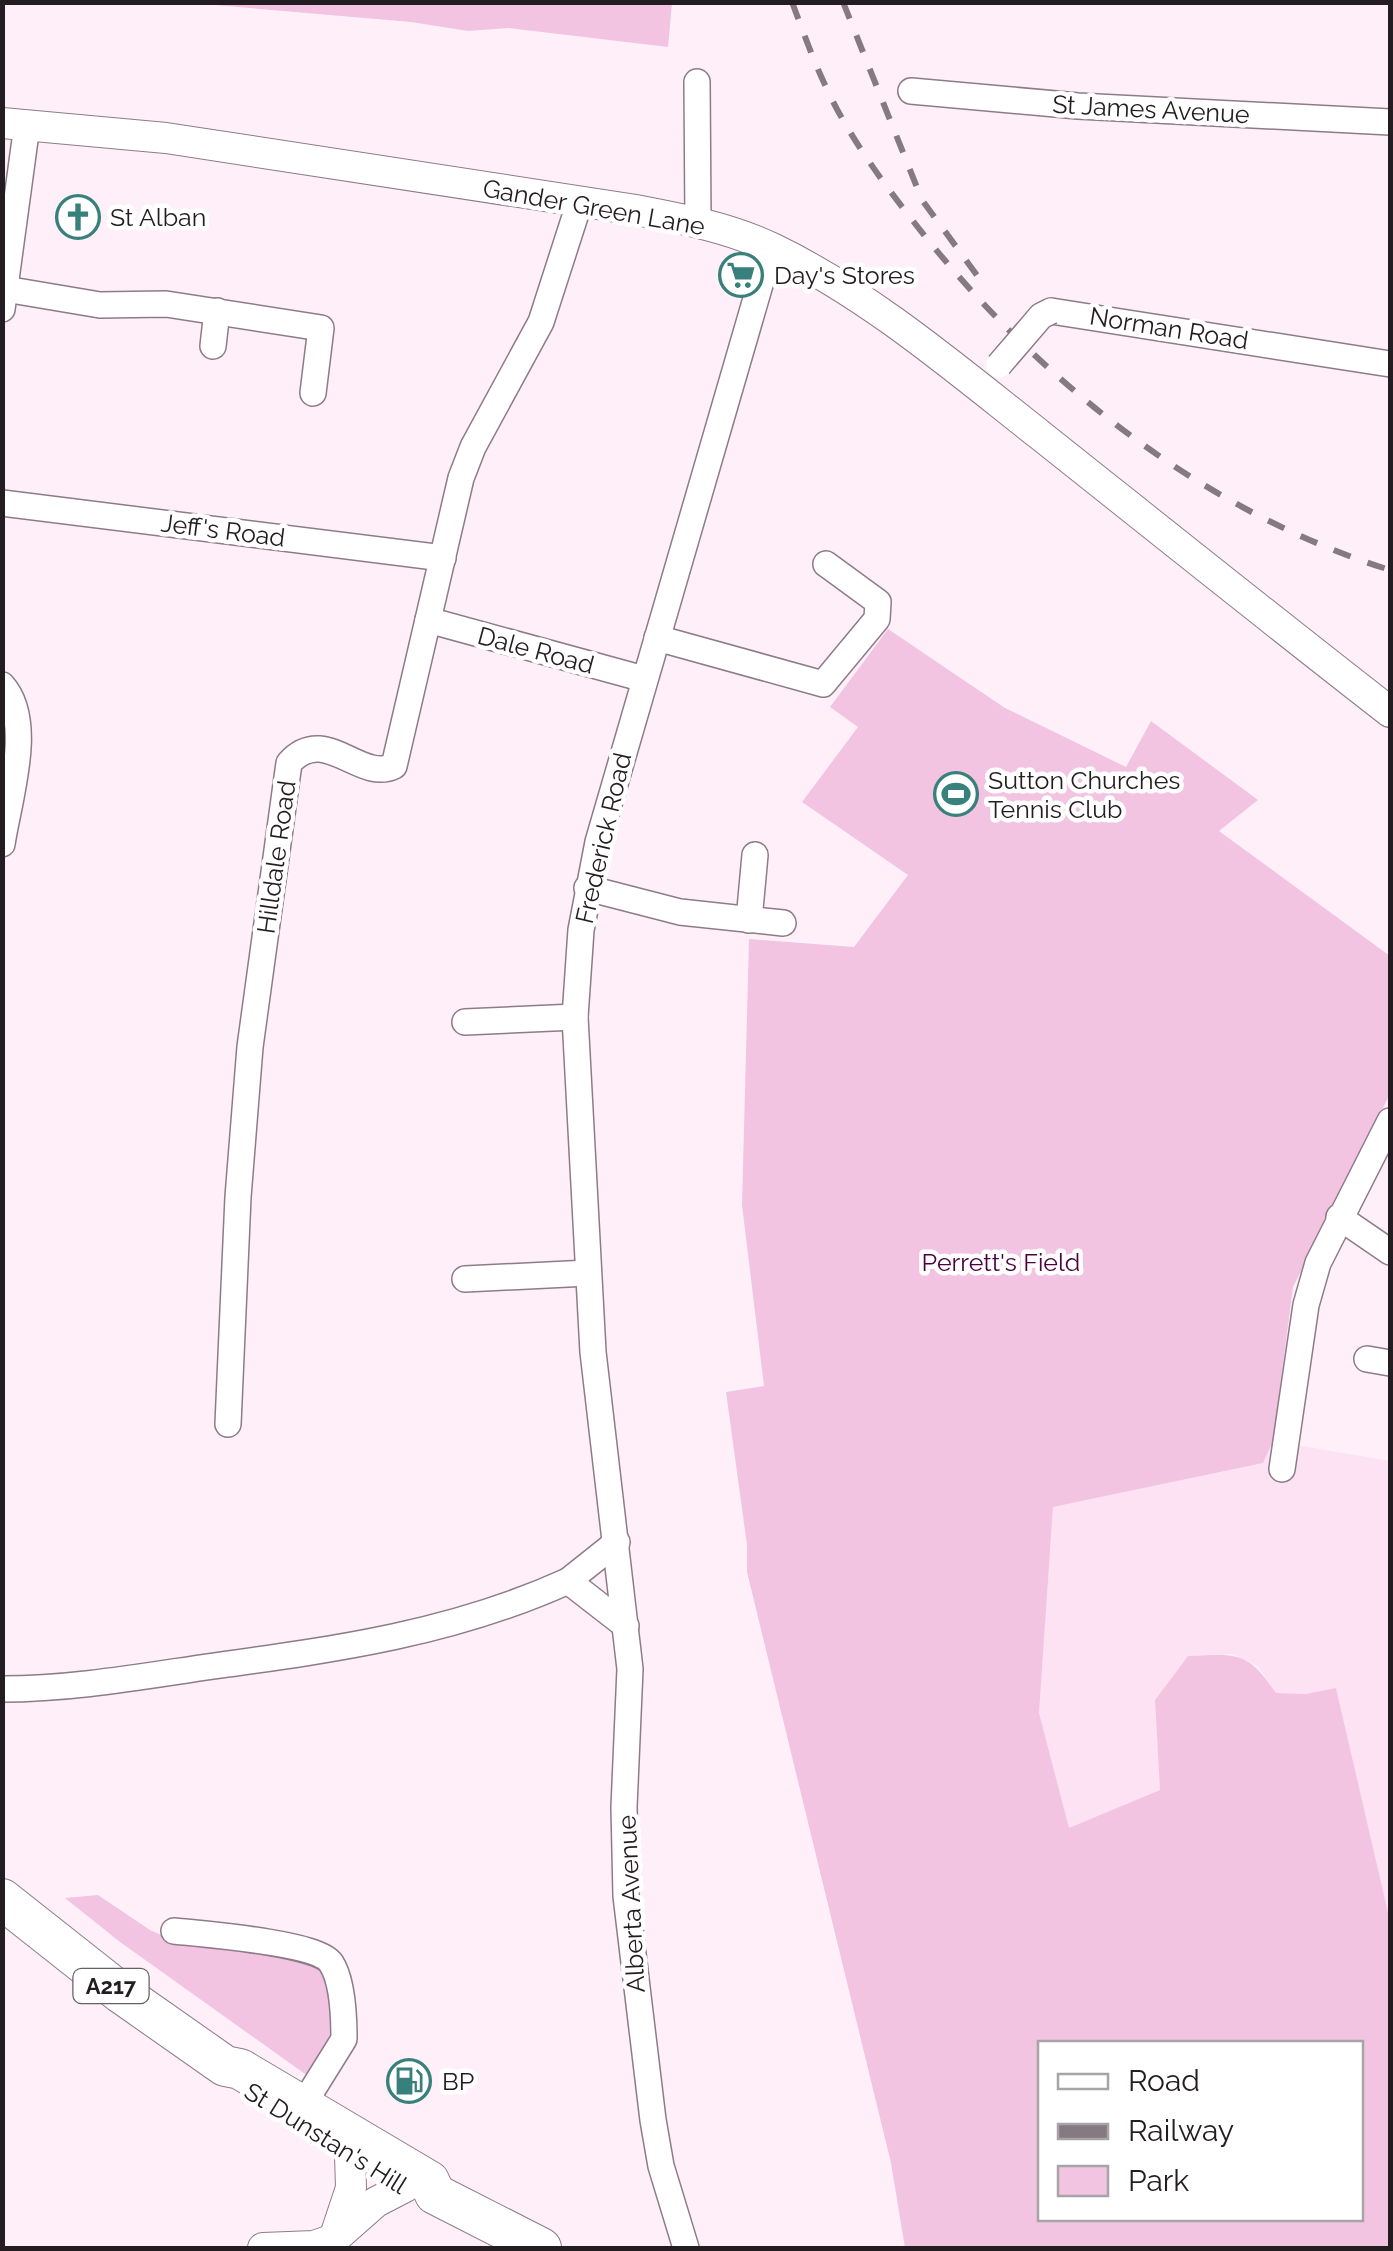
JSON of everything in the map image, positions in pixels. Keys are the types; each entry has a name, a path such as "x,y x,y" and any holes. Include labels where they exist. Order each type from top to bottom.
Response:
{"highway":[{"name":"St Dunstan's Hill","path":"2,1899 121,1993 225,2066 233,2080 350,2155 420,2185 541,2248"},
{"name":"St Dunstan's Hill","path":"225,2066 240,2068 303,2105 420,2185"}],"street":[{"path":"697,82 698,223"},
{"name":"St James Avenue","path":"911,91 1078,106 1390,122"},
{"path":"15,124 4,299 145,303 321,328 314,392"},
{"name":"Gander Green Lane","path":"15,124 182,140 580,200 698,223 771,247 990,377 1390,712"},
{"name":"Hilldale Road","path":"228,1424 248,1067 289,763 299,753 323,749 381,770 394,766 467,462 541,322 580,200"},
{"name":"Frederick Road","path":"626,1626 598,1406 574,1017 586,888 771,247"},
{"name":"Norman Road","path":"990,377 1041,316 1051,310 1390,364"},
{"path":"213,346 218,311"},
{"name":"Jeff's Road","path":"2,503 443,558"},
{"path":"657,638 823,684 877,618 879,610 878,602 826,564"},
{"name":"Dale Road","path":"428,620 644,680"},
{"path":"2,685 18,709 20,736 2,844"},
{"path":"749,920 755,855"},
{"path":"586,888 680,912 783,922"},
{"path":"465,1022 574,1017"},
{"path":"1282,1469 1306,1306 1318,1263 1390,1120"},
{"path":"1339,1217 1390,1252"},
{"path":"465,1279 588,1273"},
{"path":"2,1689 79,1686 399,1638 489,1613 568,1581 617,1542"},
{"path":"568,1581 626,1626"},
{"name":"Alberta Avenue","path":"626,1626 630,1686 626,1860 634,1970 658,2150 686,2248"},
{"path":"174,1930 299,1947 319,1952 334,1966 344,2039 303,2105"},
{"path":"334,2239 351,2188 350,2155"},
{"path":"264,2248 314,2246 334,2239 376,2202 420,2185"}],"shaded area":[{"path":"1273,1441 1390,1461 1390,1921 1336,1688 1306,1694 1276,1693 1258,1666 1233,1654 1188,1656 1155,1700 1160,1790 1068,1829 1039,1713 1053,1507 1263,1463"}],"green space":[{"path":"672,2 668,47 508,28 468,31 411,22 191,3"},
{"name":"Perrett's Field","path":"888,629 1005,708 1126,767 1151,721 1258,800 1219,831 1390,956 1390,1094 1293,1287 1273,1441 1263,1463 1053,1507 1039,1713 1069,1828 1160,1790 1155,1700 1188,1656 1240,1658 1257,1669 1276,1693 1306,1694 1336,1688 1390,1921 1390,2248 905,2248 891,2163 747,1572 747,1545 726,1392 764,1386 742,1205 749,939 854,947 908,875 802,802 858,727 830,707"},
{"path":"98,1895 170,1939 284,1954 325,1968 335,2036 312,2072 305,2074 65,1898"}],"railway":[{"path":"792,2 826,87 866,157 961,279 1012,333 1067,385 1187,475 1320,544 1390,570"},
{"path":"843,2 922,200 979,278"}],"place":[{"name":"St Alban","path":"78,217"},
{"name":"Day's Stores","path":"741,275"},
{"name":"Sutton Churches Tennis Club","path":"956,794"},
{"name":"BP","path":"409,2081"}]}
